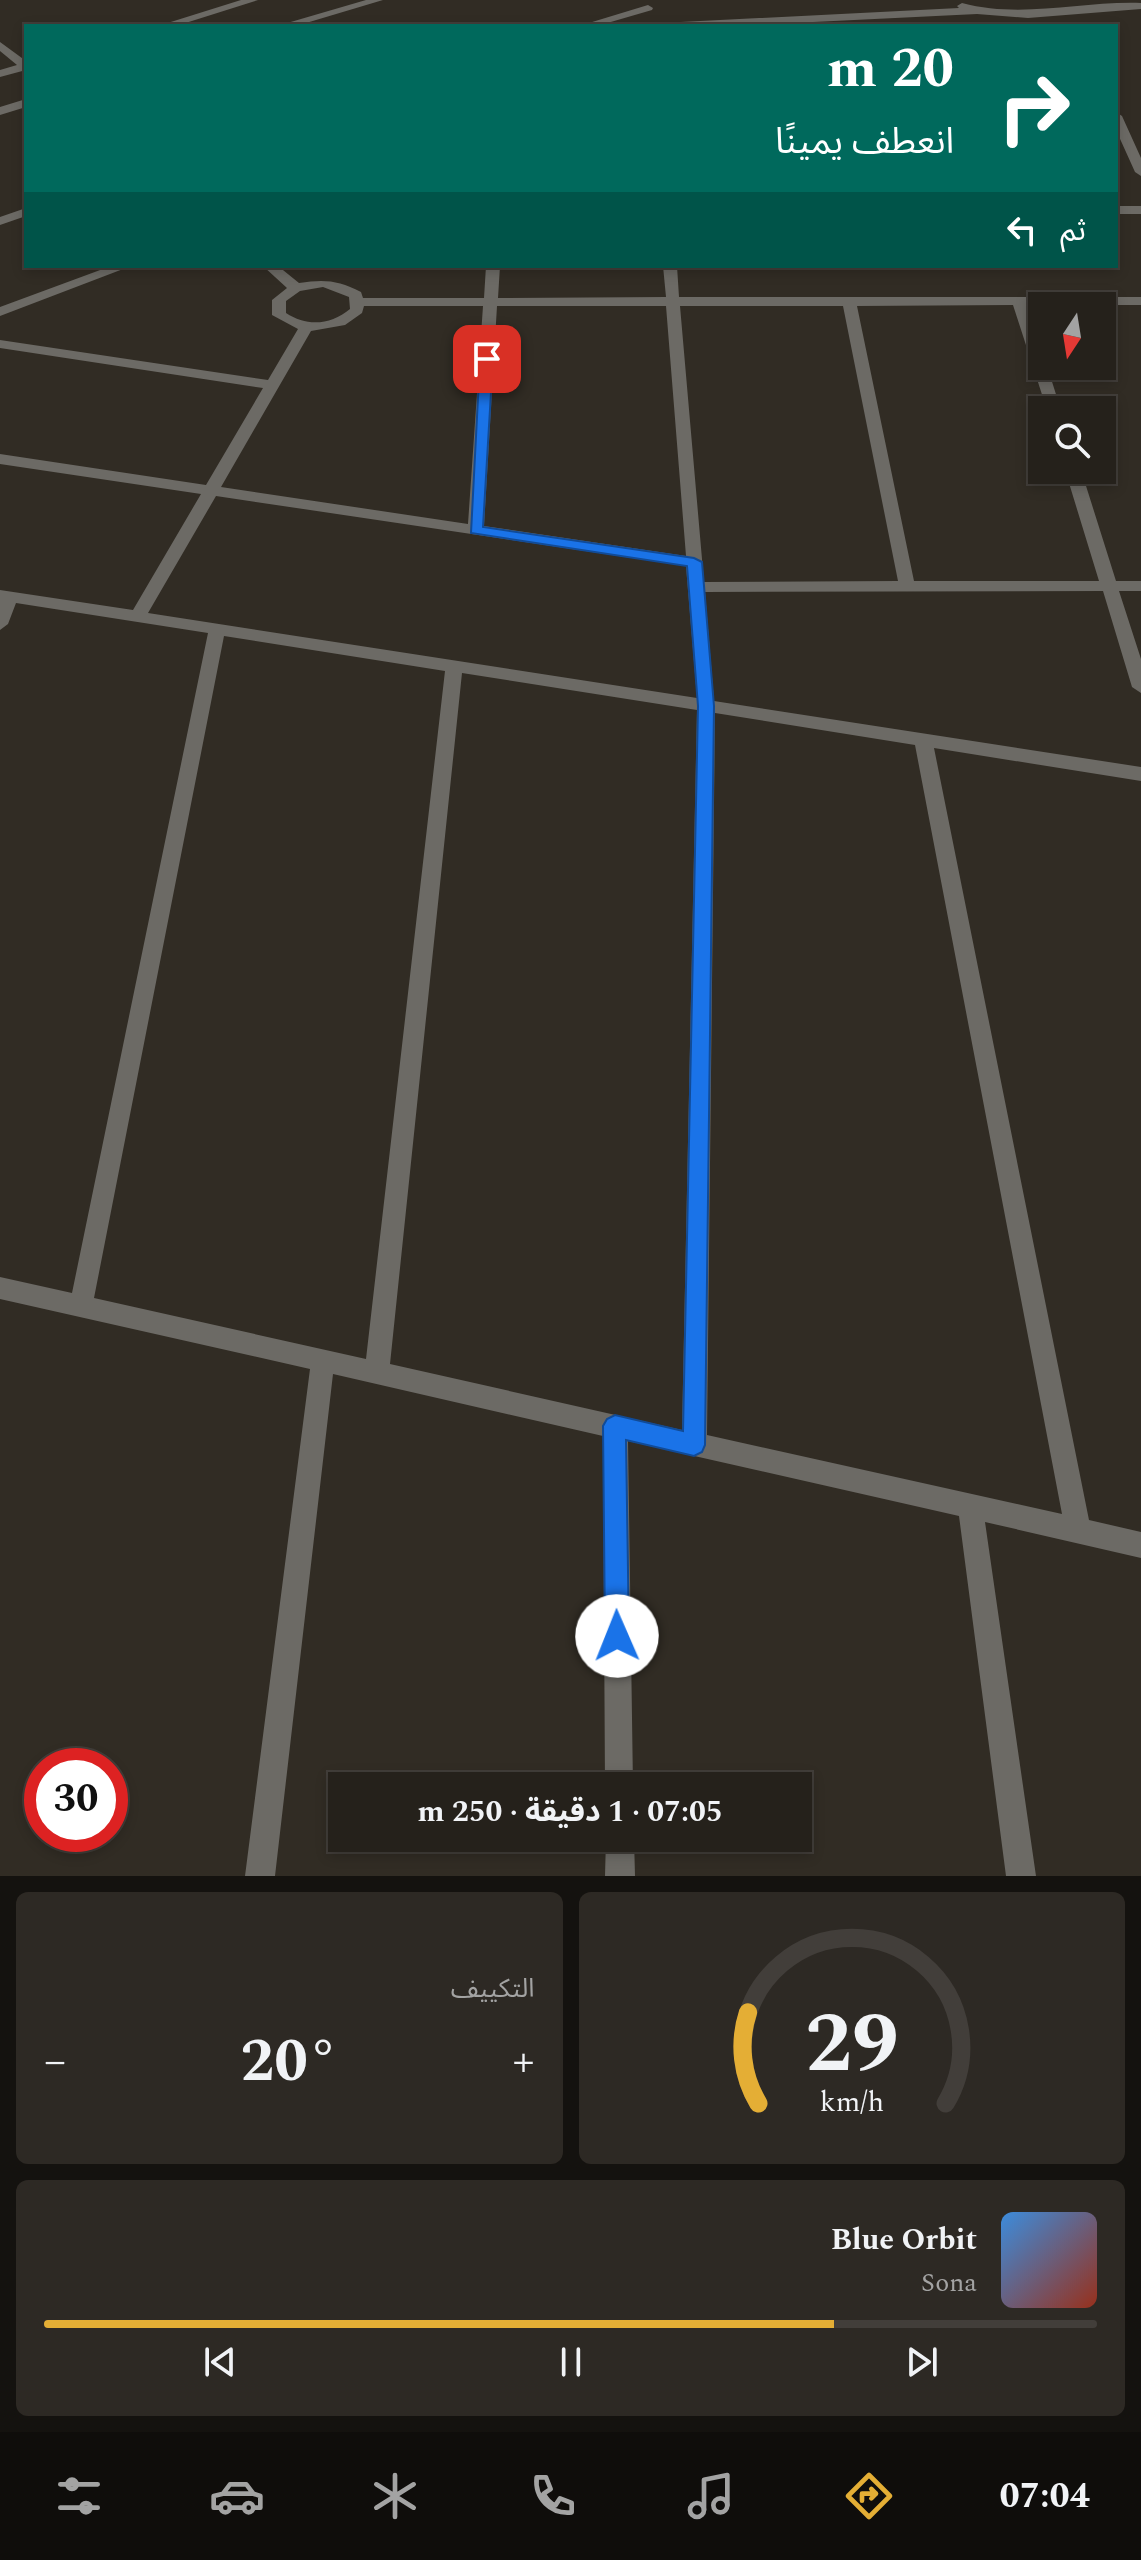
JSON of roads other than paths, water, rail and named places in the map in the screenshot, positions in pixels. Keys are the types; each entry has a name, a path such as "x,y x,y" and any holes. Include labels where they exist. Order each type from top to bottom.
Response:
{"street":[{"path":"171,24 253,0"},
{"path":"290,24 378,0"},
{"path":"948,0 975,11 1015,15 1141,6"},
{"path":"591,24 648,4 649,24"},
{"path":"1068,10 1074,24"},
{"path":"752,24 928,20 975,11"},
{"path":"0,45 24,65"},
{"path":"0,74 24,66"},
{"path":"0,111 24,104"},
{"path":"1118,120 1141,172"},
{"path":"1118,210 1141,210"},
{"path":"0,221 24,213"},
{"path":"0,312 119,268"},
{"path":"272,268 296,288"},
{"path":"476,530 493,268"},
{"path":"670,268 706,706 694,1445"},
{"path":"337,285 356,295 358,302 357,310 340,323 306,327 287,321 277,308 279,300 296,288 337,285"},
{"path":"849,301 907,586"},
{"path":"1019,301 1050,396"},
{"path":"358,302 1141,301"},
{"path":"138,616 306,327"},
{"path":"0,344 273,385"},
{"path":"0,459 694,562"},
{"path":"1077,484 1141,687"},
{"path":"696,587 1141,586"},
{"path":"0,624 5,596 1141,774"},
{"path":"81,1306 217,629"},
{"path":"377,1372 454,666"},
{"path":"923,740 1078,1531"},
{"path":"0,1288 1141,1545"},
{"path":"260,1876 323,1360"},
{"path":"615,1426 619,1772"},
{"path":"970,1507 1021,1876"},
{"path":"620,1852 620,1876"}]}
